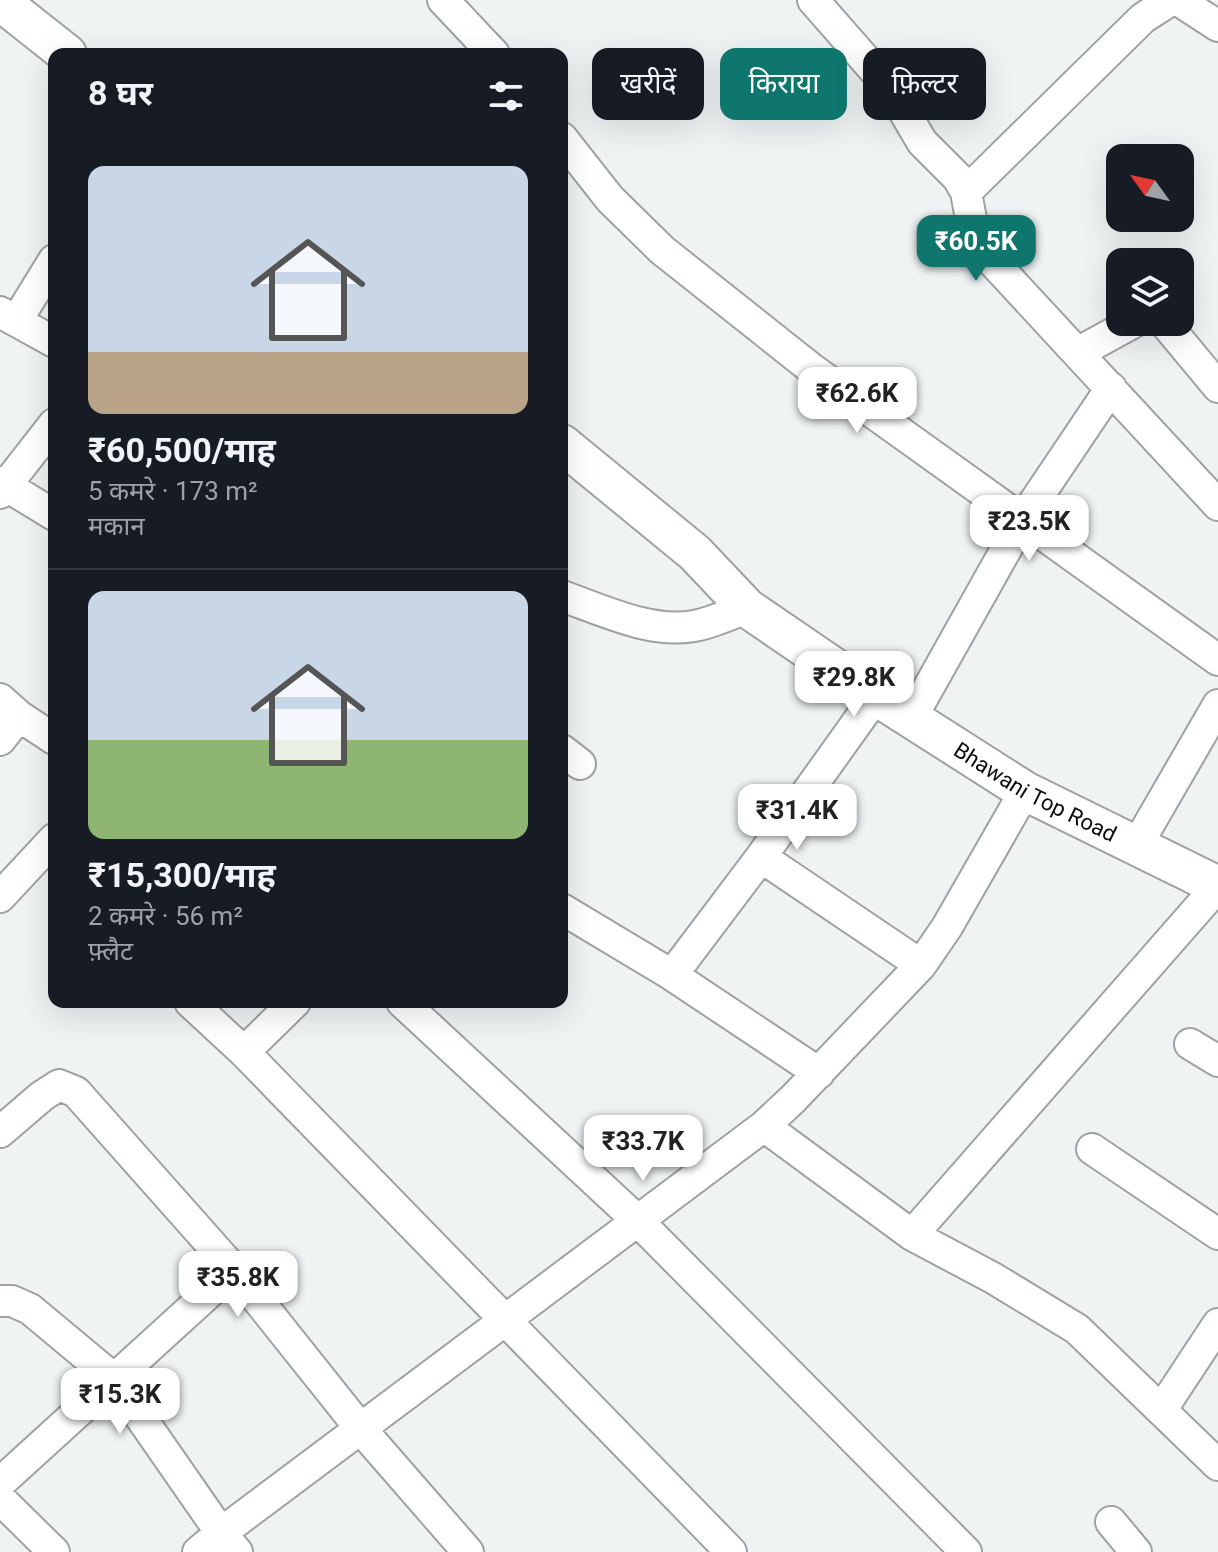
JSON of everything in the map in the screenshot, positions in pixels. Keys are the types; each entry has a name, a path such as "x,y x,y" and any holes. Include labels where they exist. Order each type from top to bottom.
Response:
{"street":[{"path":"443,0 478,47"},
{"path":"813,0 891,89 922,142 958,178 966,192 974,235 981,249 1218,505"},
{"path":"966,192 1143,18 1171,0"},
{"path":"1178,0 1218,26"},
{"path":"0,1 59,48"},
{"path":"568,146 610,199 662,250 812,369 1218,660"},
{"path":"48,267 9,316 48,339"},
{"path":"1079,352 1108,336"},
{"path":"1176,336 1218,387"},
{"path":"912,717 1023,519 1111,388"},
{"path":"48,431 2,486 48,512"},
{"name":"Bhawani Top Road","path":"568,449 695,553 747,608 876,696 1025,791 1218,886"},
{"path":"568,598 628,619 664,627 694,627 747,608"},
{"path":"672,975 876,696"},
{"path":"1137,845 1218,705"},
{"path":"0,740 10,708 48,735"},
{"path":"0,1301 12,1301 30,1309 114,1379 219,1546 360,1428 764,1126 921,965 947,927 1025,791"},
{"path":"761,857 921,965"},
{"path":"0,897 48,858"},
{"path":"912,1235 1218,886"},
{"path":"568,913 672,975 819,1073"},
{"path":"196,1008 244,1052 728,1551"},
{"path":"244,1052 289,1008"},
{"path":"408,1008 638,1221 966,1552"},
{"path":"1190,1044 1218,1061"},
{"path":"0,1132 59,1085 76,1092 234,1270 360,1428 468,1552"},
{"path":"764,1126 912,1235 993,1278 1077,1329 1218,1465"},
{"path":"1092,1149 1218,1234"},
{"path":"0,1483 234,1270"},
{"path":"1162,1409 1218,1324"},
{"path":"0,1499 54,1552"},
{"path":"1111,1522 1136,1552"}]}
